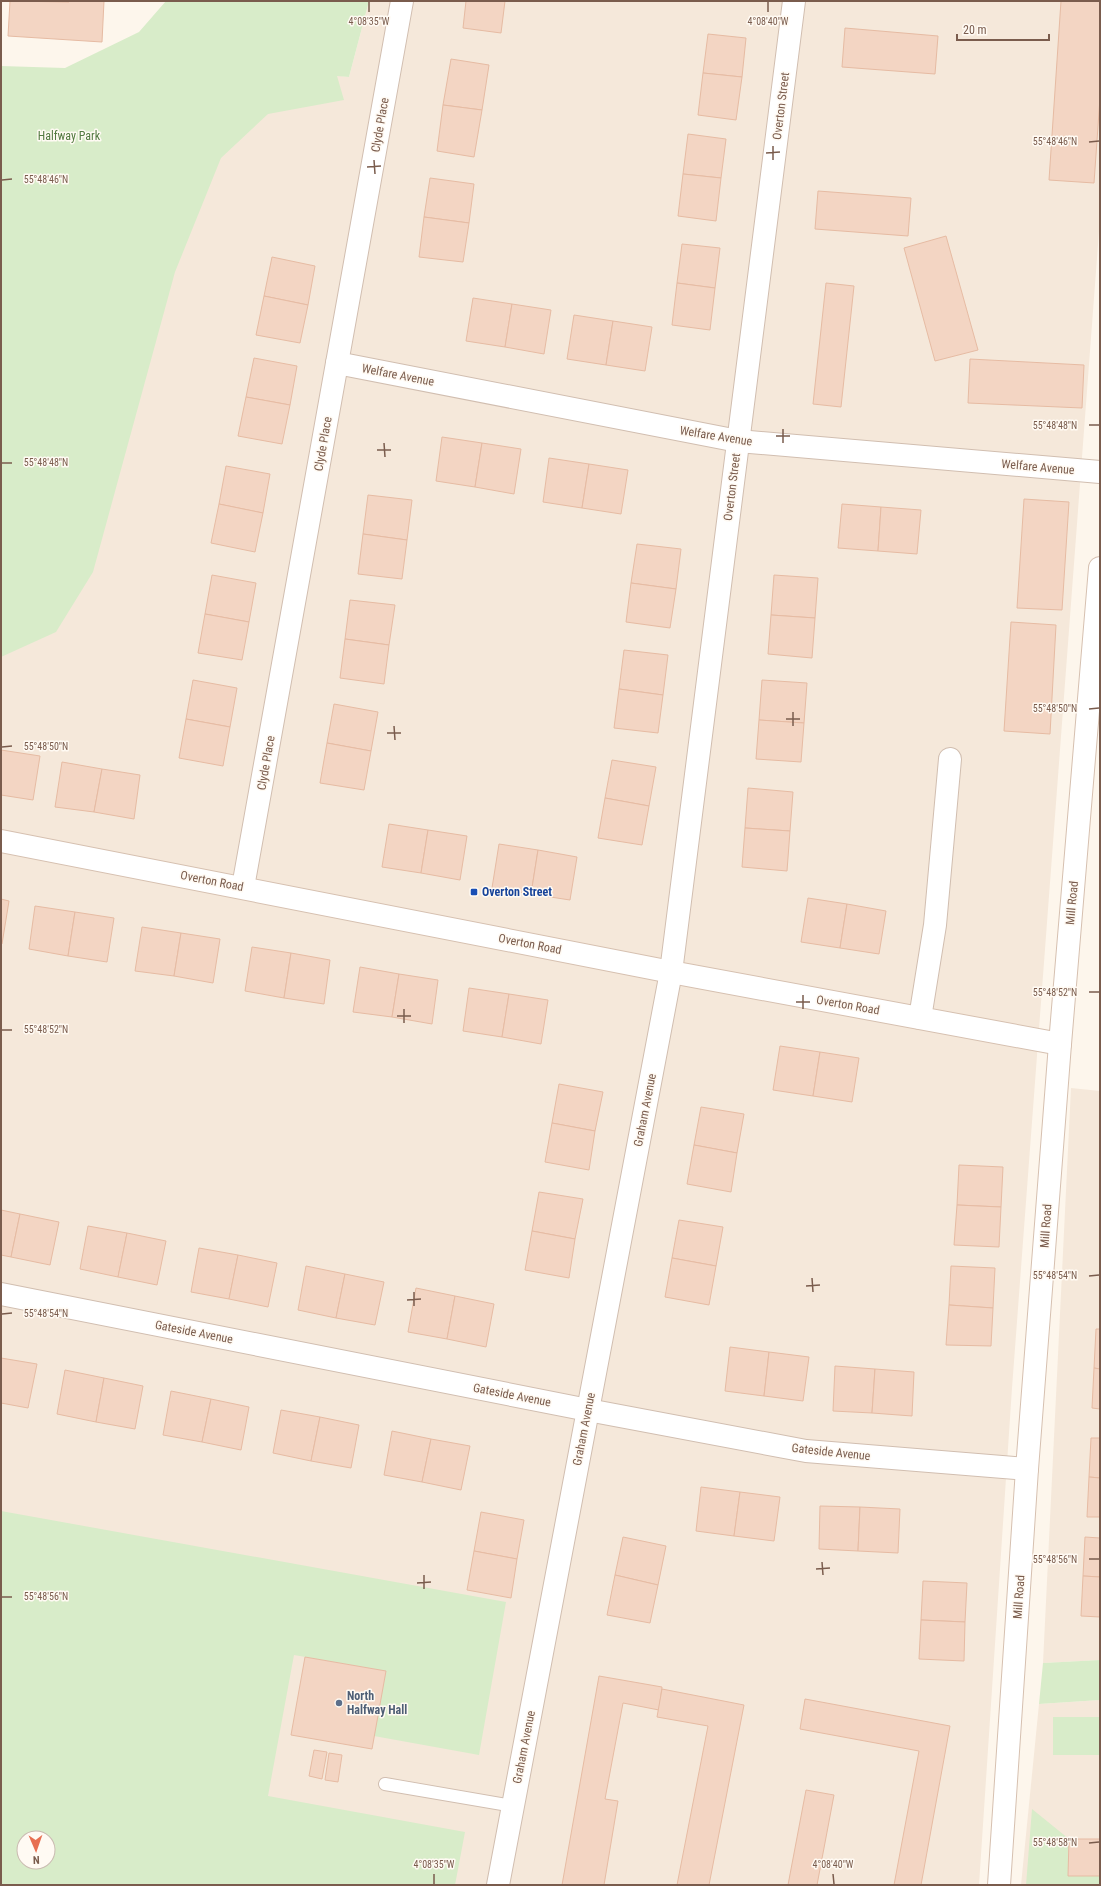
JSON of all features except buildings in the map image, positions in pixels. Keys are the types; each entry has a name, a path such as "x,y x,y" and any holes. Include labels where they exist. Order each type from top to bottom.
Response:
{"street":[{"name":"Clyde Place","path":"244,887 402,1"},
{"name":"Overton Street","path":"671,972 794,1"},
{"name":"Welfare Avenue","path":"337,364 738,441 1100,472"},
{"name":"Mill Road","path":"999,1885 1027,1469 1060,1044 1100,568"},
{"path":"920,1018 935,925 950,758"},
{"name":"Overton Road","path":"1,841 244,887 671,972 1060,1044"},
{"name":"Graham Avenue","path":"498,1885 671,972"},
{"name":"Gateside Avenue","path":"1,1294 588,1410 806,1451 1027,1469"}],"lane":[{"path":"384,1784 513,1806"}],"shaded area":[{"path":"369,1 1100,1 1100,218 1012,1388 979,1885 1,1885 1,609 239,64 349,77"},
{"path":"1071,1088 1100,1091 1100,1660 1043,1663"},
{"path":"1100,1700 1100,1885 1021,1885 1039,1704"}],"green space":[{"name":"Halfway Park","path":"166,1 369,1 349,77 337,76 344,100 268,114 221,158 175,272 93,572 56,632 1,657 1,66 65,68 139,32"},
{"path":"1,1511 506,1602 479,1755 374,1736 386,1671 294,1655 268,1796 465,1832 455,1885 1,1885"},
{"path":"1100,1660 1100,1700 1039,1704 1043,1663"},
{"path":"1053,1717 1100,1717 1100,1755 1053,1755"},
{"path":"1032,1809 1069,1839 1068,1875 1100,1876 1100,1885 1026,1885"}],"place":[{"name":"Overton Street","path":"474,892"},
{"name":"North Halfway Hall","path":"339,1703"}]}
